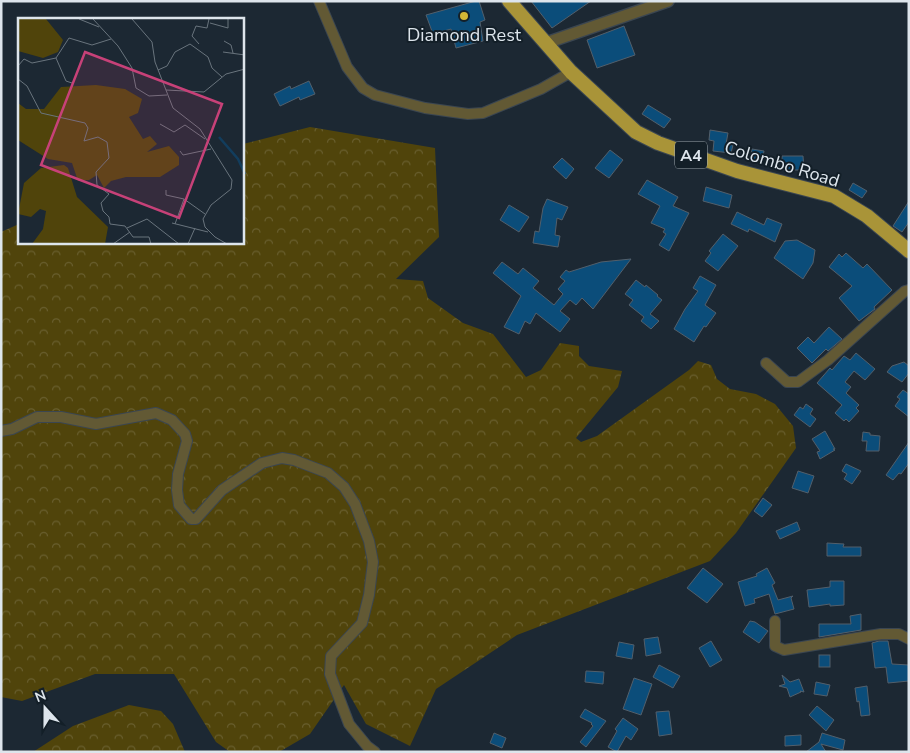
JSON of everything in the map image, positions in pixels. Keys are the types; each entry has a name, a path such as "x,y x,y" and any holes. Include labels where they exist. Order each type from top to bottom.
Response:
{"highway":[{"name":"Colombo Road","path":"509,1 571,72 636,132 658,143 737,171 834,196 867,216 909,251"}],"street":[{"path":"319,1 346,67 362,88 375,95 425,108 468,114 483,113 541,90 571,72"},
{"path":"546,43 668,1"},
{"path":"766,363 787,382 798,382 828,360 905,291 909,290"},
{"path":"1,431 12,429 37,417 61,417 96,424 156,413 172,420 185,434 186,441 178,474 177,490 179,505 191,519 196,519 222,490 262,463 282,458 294,460 328,473 344,487 355,504 369,541 373,562 369,595 362,623 331,656 330,674 349,724 367,746 375,752"},
{"path":"775,621 774,646 784,650 881,634 899,634 909,639"}],"green space":[{"path":"310,127 435,148 439,237 396,279 423,281 428,298 463,323 493,334 526,377 541,370 560,343 579,346 579,356 589,366 622,371 618,387 576,438 581,442 597,436 689,370 698,361 711,365 717,379 730,389 756,394 775,404 793,426 796,448 736,533 710,561 517,635 436,689 410,746 366,724 344,685 310,734 279,752 230,752 216,742 174,674 95,674 22,701 1,697 1,232 18,224 18,244 244,244 244,144"},
{"path":"129,705 161,711 173,724 185,752 33,752 73,726"}],"building":[{"path":"479,1 485,20 480,22 483,41 456,48 451,29 433,34 426,15"},
{"path":"531,1 591,1 552,28"},
{"path":"624,26 635,55 597,68 587,40"},
{"path":"309,81 315,94 300,100 299,97 280,106 274,94 290,86 291,89"},
{"path":"648,105 671,119 664,128 642,114"},
{"path":"710,130 728,133 726,144 733,145 731,153 713,151 714,141 709,140"},
{"path":"752,149 764,151 762,162 750,160"},
{"path":"610,150 623,160 609,178 595,168"},
{"path":"782,156 803,156 804,170 782,170"},
{"path":"562,158 574,169 566,179 553,167"},
{"path":"647,180 678,197 673,206 689,213 669,251 659,245 666,234 663,232 665,229 651,223 660,206 638,194"},
{"path":"853,183 867,191 862,198 849,190"},
{"path":"706,187 732,195 729,208 703,201"},
{"path":"547,199 568,207 562,220 557,218 555,235 560,236 558,247 533,243 535,231 539,232 543,208"},
{"path":"909,201 909,222 902,232 893,226"},
{"path":"509,205 529,217 519,232 500,220"},
{"path":"737,212 764,225 767,218 782,224 775,242 749,229 748,232 731,224"},
{"path":"723,234 738,246 718,271 705,261 711,253 709,251"},
{"path":"797,240 815,250 813,263 803,279 774,258 785,241"},
{"path":"846,253 863,268 867,264 892,290 874,307 875,309 859,321 839,298 852,286 829,267 839,254 842,257"},
{"path":"631,259 593,309 582,298 576,305 570,300 560,311 570,319 560,332 536,313 530,324 525,321 519,334 504,327 521,296 493,273 502,262 518,274 523,268 539,281 533,288 554,305 563,294 558,289 565,281 560,277 566,270 569,272 601,262"},
{"path":"700,276 716,285 705,305 716,313 706,327 704,326 694,342 674,329 698,291 693,288"},
{"path":"636,280 645,287 646,285 662,300 650,314 659,321 651,329 641,321 644,317 629,305 633,300 625,294"},
{"path":"829,327 842,339 828,351 826,349 812,363 797,348 808,337 814,343"},
{"path":"856,353 875,369 865,380 854,371 845,382 851,387 846,393 859,405 856,408 859,411 849,422 846,419 844,421 835,413 842,405 817,383 844,356 850,360"},
{"path":"904,362 909,366 909,373 902,382 887,372 892,366"},
{"path":"903,390 909,394 909,417 895,406 900,399 897,397"},
{"path":"806,404 813,409 810,414 816,419 810,427 794,415 800,407 803,409"},
{"path":"825,431 835,450 820,459 817,452 820,451 812,439"},
{"path":"863,432 880,436 879,451 866,451 867,441 862,441"},
{"path":"909,442 909,463 901,474 899,473 893,480 886,475"},
{"path":"846,464 861,471 852,484 844,479 847,474 842,471"},
{"path":"798,471 814,476 808,493 792,488"},
{"path":"763,498 772,505 762,517 754,511"},
{"path":"797,522 800,530 780,539 776,531"},
{"path":"827,543 844,544 843,547 861,547 861,556 827,556"},
{"path":"703,568 723,584 707,603 687,588"},
{"path":"767,568 775,583 772,585 778,600 793,596 791,598 794,609 775,614 769,594 754,599 755,603 745,606 738,582 757,576 756,574"},
{"path":"830,581 844,581 844,605 830,606 830,604 809,607 807,590 830,587"},
{"path":"861,614 861,630 819,637 819,624 851,624 850,616"},
{"path":"750,621 755,622 768,631 759,643 743,632"},
{"path":"658,637 661,653 646,656 644,639"},
{"path":"711,641 722,660 710,667 699,648"},
{"path":"888,641 892,664 909,665 909,681 888,683 886,667 875,668 872,643"},
{"path":"619,642 634,645 632,659 616,656"},
{"path":"819,655 830,655 830,667 819,667"},
{"path":"659,665 680,676 673,688 653,677"},
{"path":"586,671 604,672 603,684 585,682"},
{"path":"782,675 790,682 799,679 804,692 800,691 790,697 787,688 779,686 785,684"},
{"path":"634,678 652,684 641,715 623,709"},
{"path":"816,682 830,685 827,696 814,694"},
{"path":"867,686 870,715 861,716 855,688"},
{"path":"817,706 834,720 826,731 809,715"},
{"path":"585,709 606,721 586,747 580,742 593,726 592,723 580,717"},
{"path":"669,711 672,734 659,736 656,712"},
{"path":"623,718 638,729 631,740 626,736 617,752 608,747 617,731 615,729"},
{"path":"494,733 506,738 502,748 490,743"},
{"path":"822,733 845,740 843,750 821,744 826,752 806,752 819,742"},
{"path":"801,735 801,745 785,746 785,736"}],"place":[{"name":"Diamond Rest","path":"464,16"}]}
